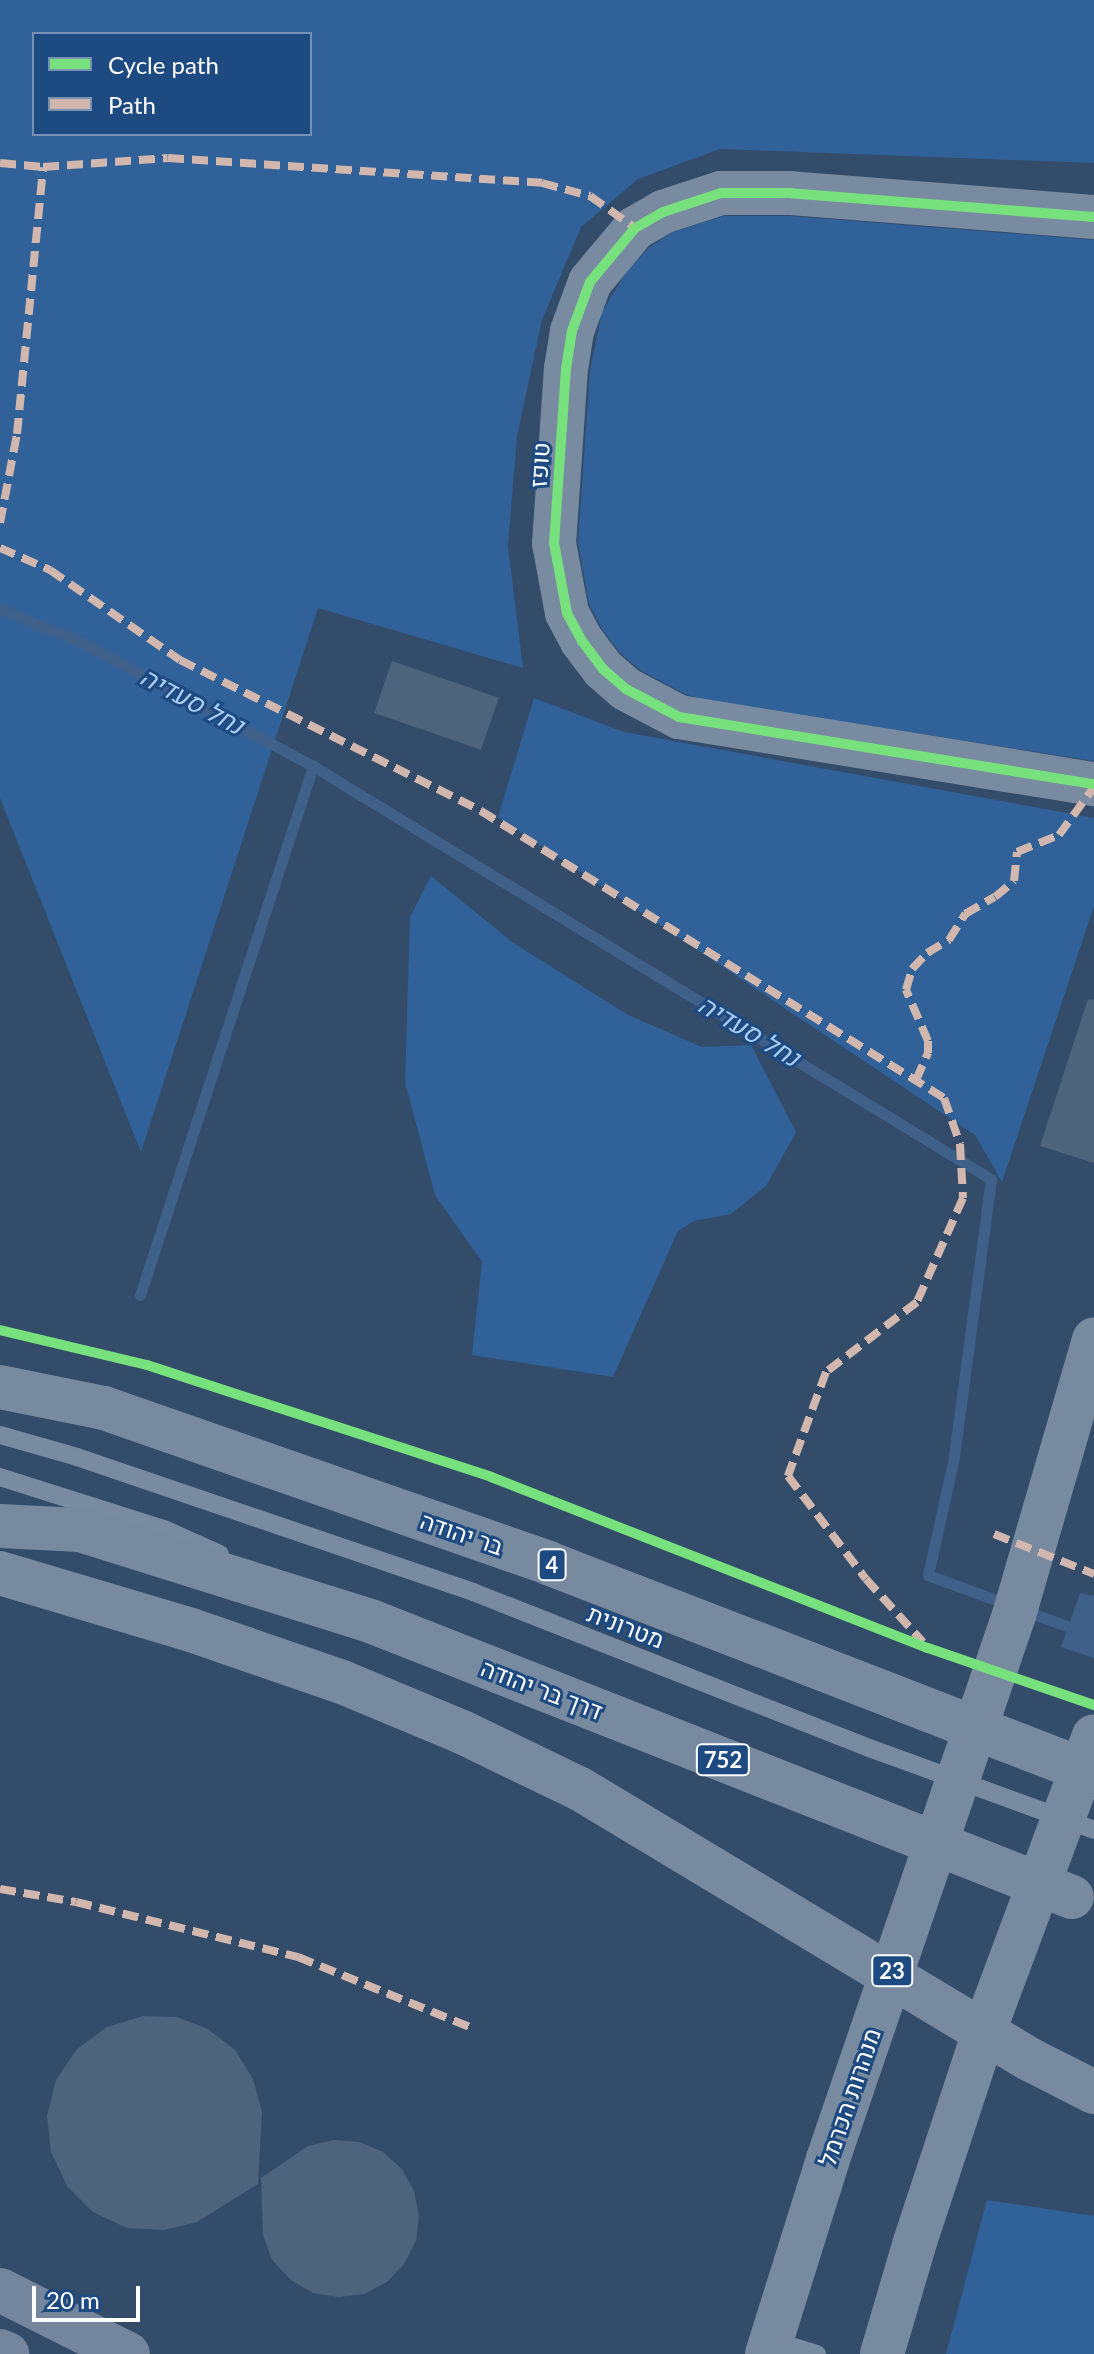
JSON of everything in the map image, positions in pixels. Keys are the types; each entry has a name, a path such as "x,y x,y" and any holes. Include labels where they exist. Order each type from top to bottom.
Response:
{"highway":[{"name":"מנהרות הכרמל","path":"770,2347 828,2159 1014,1615 1094,1339"},
{"name":"בר יהודה","path":"0,1387 104,1408 548,1563 1094,1774"},
{"name":"דרך בר יהודה","path":"0,1526 80,1530 373,1622 1083,1901"},
{"path":"0,1573 191,1630 342,1682 462,1732 580,1789 1029,2059 1094,2092"},
{"path":"882,2354 914,2245 986,2026 1094,1736"}],"main road":[{"path":"0,2290 128,2354"},
{"path":"0,2351 7,2354"}],"street":[{"name":"טופז","path":"1094,217 791,193 721,193 697,199 635,228 590,282 572,331 566,368 554,543 567,613 582,641 603,669 626,689 679,717 1094,784"}],"lane":[{"name":"מטרונית","path":"0,1435 77,1457 473,1592 872,1749 1094,1830"},
{"path":"0,1477 164,1529 373,1622"},
{"path":"770,2347 817,2354"}],"shaded area":[{"path":"0,0 1094,0 1094,163 720,149 638,179 581,227 542,320 517,436 508,546 523,668 318,608 141,1152 0,798"},
{"path":"724,216 790,216 1094,240 1094,761 687,695 640,670 620,653 602,629 589,604 578,542 590,371 602,312 627,271 650,247 673,232"},
{"path":"534,698 624,732 1094,818 1094,906 1002,1182 975,1135 498,817"},
{"path":"431,876 512,942 628,1015 702,1047 751,1045 796,1132 766,1186 731,1214 694,1221 678,1231 613,1377 472,1355 482,1262 435,1195 405,1082 410,917"},
{"path":"1080,1593 1094,1596 1094,1658 1061,1647"},
{"path":"987,2200 1094,2216 1094,2354 946,2354"}],"building":[{"path":"392,661 499,698 481,750 374,713"},
{"path":"1088,999 1094,1000 1094,1163 1040,1146"},
{"path":"143,2016 177,2017 208,2029 235,2050 253,2079 262,2112 258,2184 197,2222 164,2230 127,2228 93,2212 67,2186 51,2152 47,2116 56,2080 77,2049 107,2027"},
{"path":"334,2140 360,2142 383,2152 402,2169 414,2191 419,2216 416,2241 404,2264 387,2282 364,2294 339,2297 313,2293 291,2280 272,2260 263,2235 261,2178 308,2146"}],"waterway":[{"name":"נחל סעדיה","path":"0,609 79,641 313,766 991,1179 954,1457 928,1575 1007,1604"},
{"path":"140,1295 313,766"},
{"name":"נחל סעדיה","path":"1023,1610 1094,1636"}],"marked path":[{"path":"0,163 43,167 168,158 542,183 590,196 635,228"},
{"path":"0,523 17,434 43,167"},
{"path":"0,548 50,570 180,660 481,811 944,1098 960,1144 963,1198 917,1302 826,1372 788,1476 866,1579 923,1642"},
{"path":"916,1080 928,1053 928,1041 906,990 912,969 927,953 949,940 965,914 995,897 1014,881 1017,852 1059,835 1094,787"},
{"path":"994,1534 1094,1574"},
{"path":"0,1889 76,1902 298,1957 474,2029"}],"cycle path":[{"path":"1094,217 791,193 721,193 663,212 635,228 590,282 572,331 566,368 554,543 567,613 582,641 603,669 626,689 679,717 1094,784"},
{"path":"0,1330 147,1365 491,1477 928,1648 1094,1705"}]}
